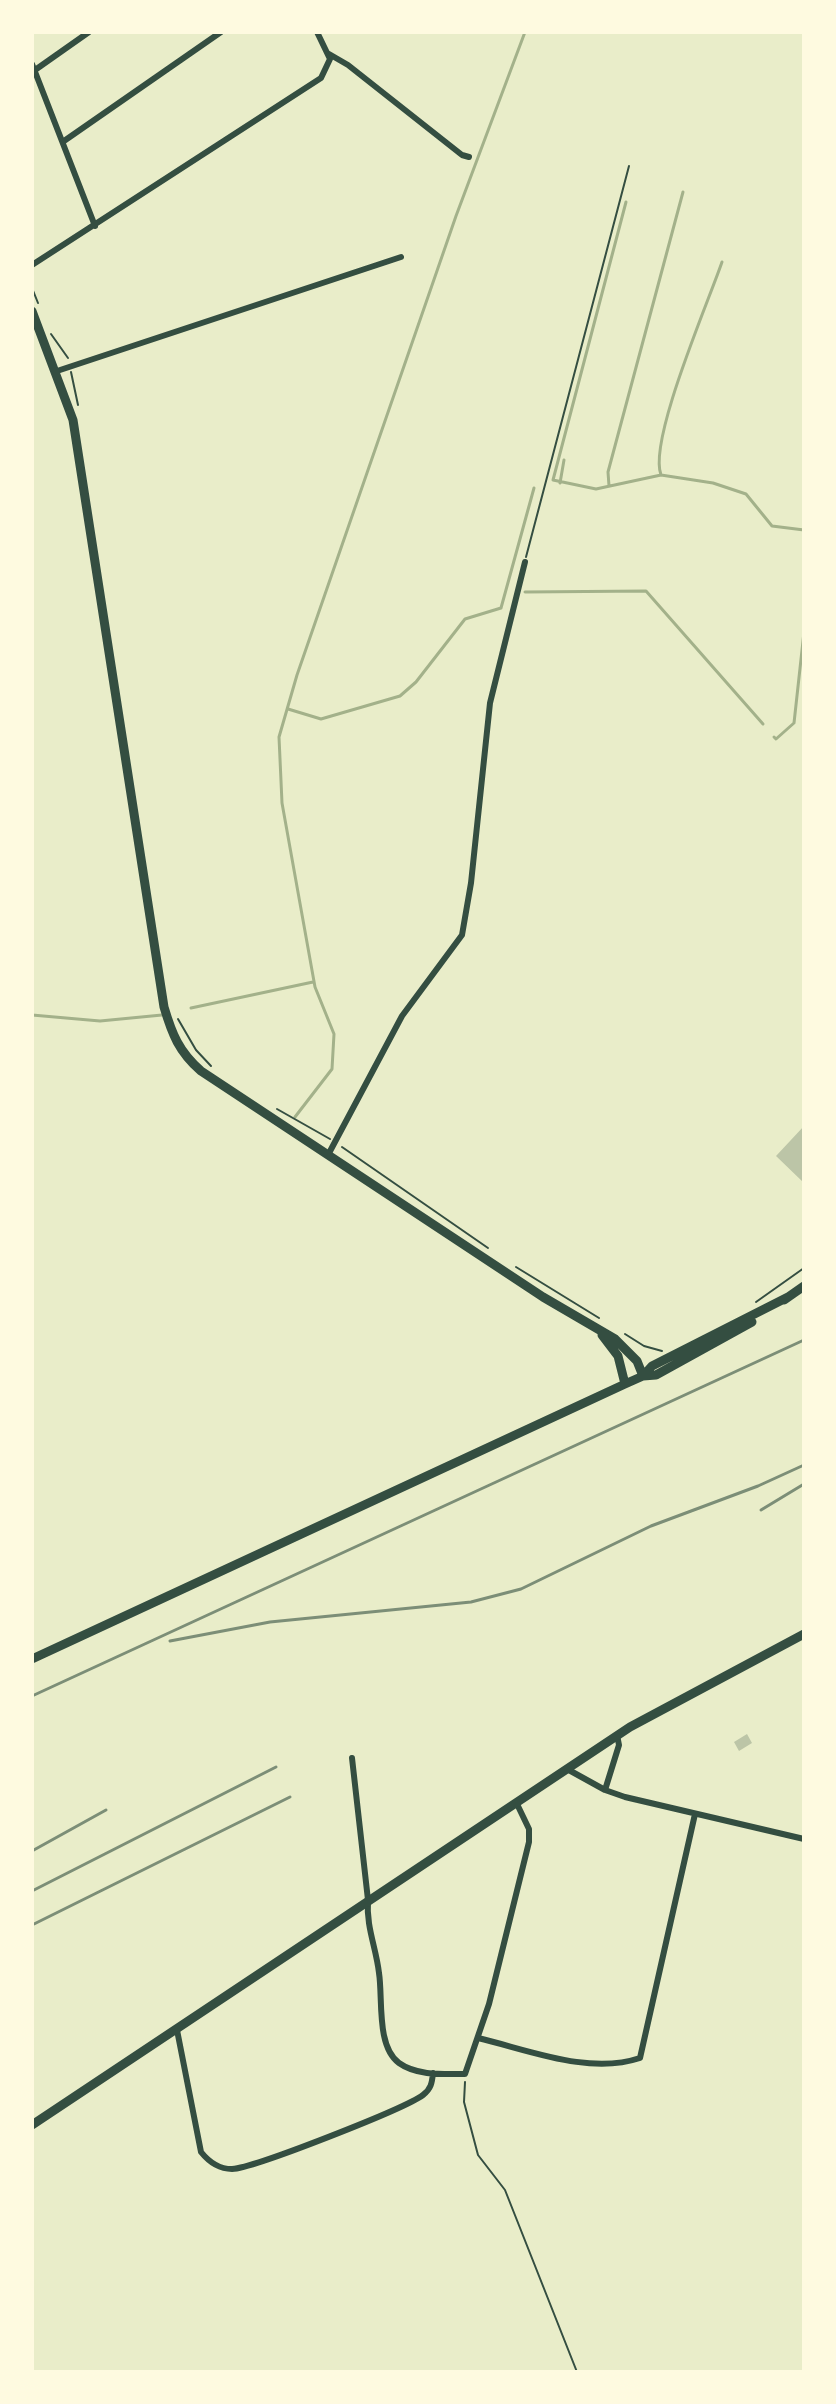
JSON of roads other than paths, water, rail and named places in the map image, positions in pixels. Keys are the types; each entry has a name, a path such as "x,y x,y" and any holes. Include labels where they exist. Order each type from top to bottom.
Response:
{"main road":[{"path":"35,307 57,371 79,453 164,1007 173,1038 184,1057 201,1071 625,1347 643,1376"},
{"path":"32,1659 643,1376 652,1366 804,1286"},
{"path":"600,1332 618,1356 625,1384"},
{"path":"32,2125 617,1735 804,1634"}],"street":[{"path":"89,32 33,67 95,226"},
{"path":"64,141 221,32"},
{"path":"317,32 330,57 348,65 462,155 469,157"},
{"path":"32,265 321,78 330,57"},
{"path":"57,371 401,257"},
{"path":"328,1155 402,1016 462,935 471,883 490,703 525,562"},
{"path":"605,1790 619,1745 617,1735"},
{"path":"352,1758 368,1900 367,1921 379,1971 384,2032 391,2054 411,2069 465,2074 478,2038 529,1842 529,1829 517,1804"},
{"path":"566,1768 605,1790 804,1839"},
{"path":"478,2038 597,2065 618,2065 640,2058 695,1814"},
{"path":"177,2030 201,2152 221,2168 248,2166 390,2111 424,2095 432,2085 433,2073"}],"waterway":[{"path":"295,1117 332,1069 334,1034 315,987 282,803 279,737 297,675 456,216 525,32"},
{"path":"609,486 608,472 683,192"},
{"path":"626,202 553,480 596,489 661,475 713,483 746,494 772,526 804,530"},
{"path":"661,475 659,458 671,403 722,262"},
{"path":"560,483 564,460"},
{"path":"288,709 321,719 400,696 416,682 465,619 501,608 534,488"},
{"path":"525,592 646,591 763,724"},
{"path":"774,737 776,739 794,723 804,632"},
{"path":"191,1008 313,982"},
{"path":"32,1015 100,1021 162,1015"}],"railway":[{"path":"32,1696 804,1340"},
{"path":"170,1641 270,1622 471,1602 521,1589 651,1526 758,1486 804,1465"},
{"path":"761,1510 804,1484"},
{"path":"32,1891 276,1767"},
{"path":"32,1925 290,1797"},
{"path":"32,1851 106,1810"}]}
